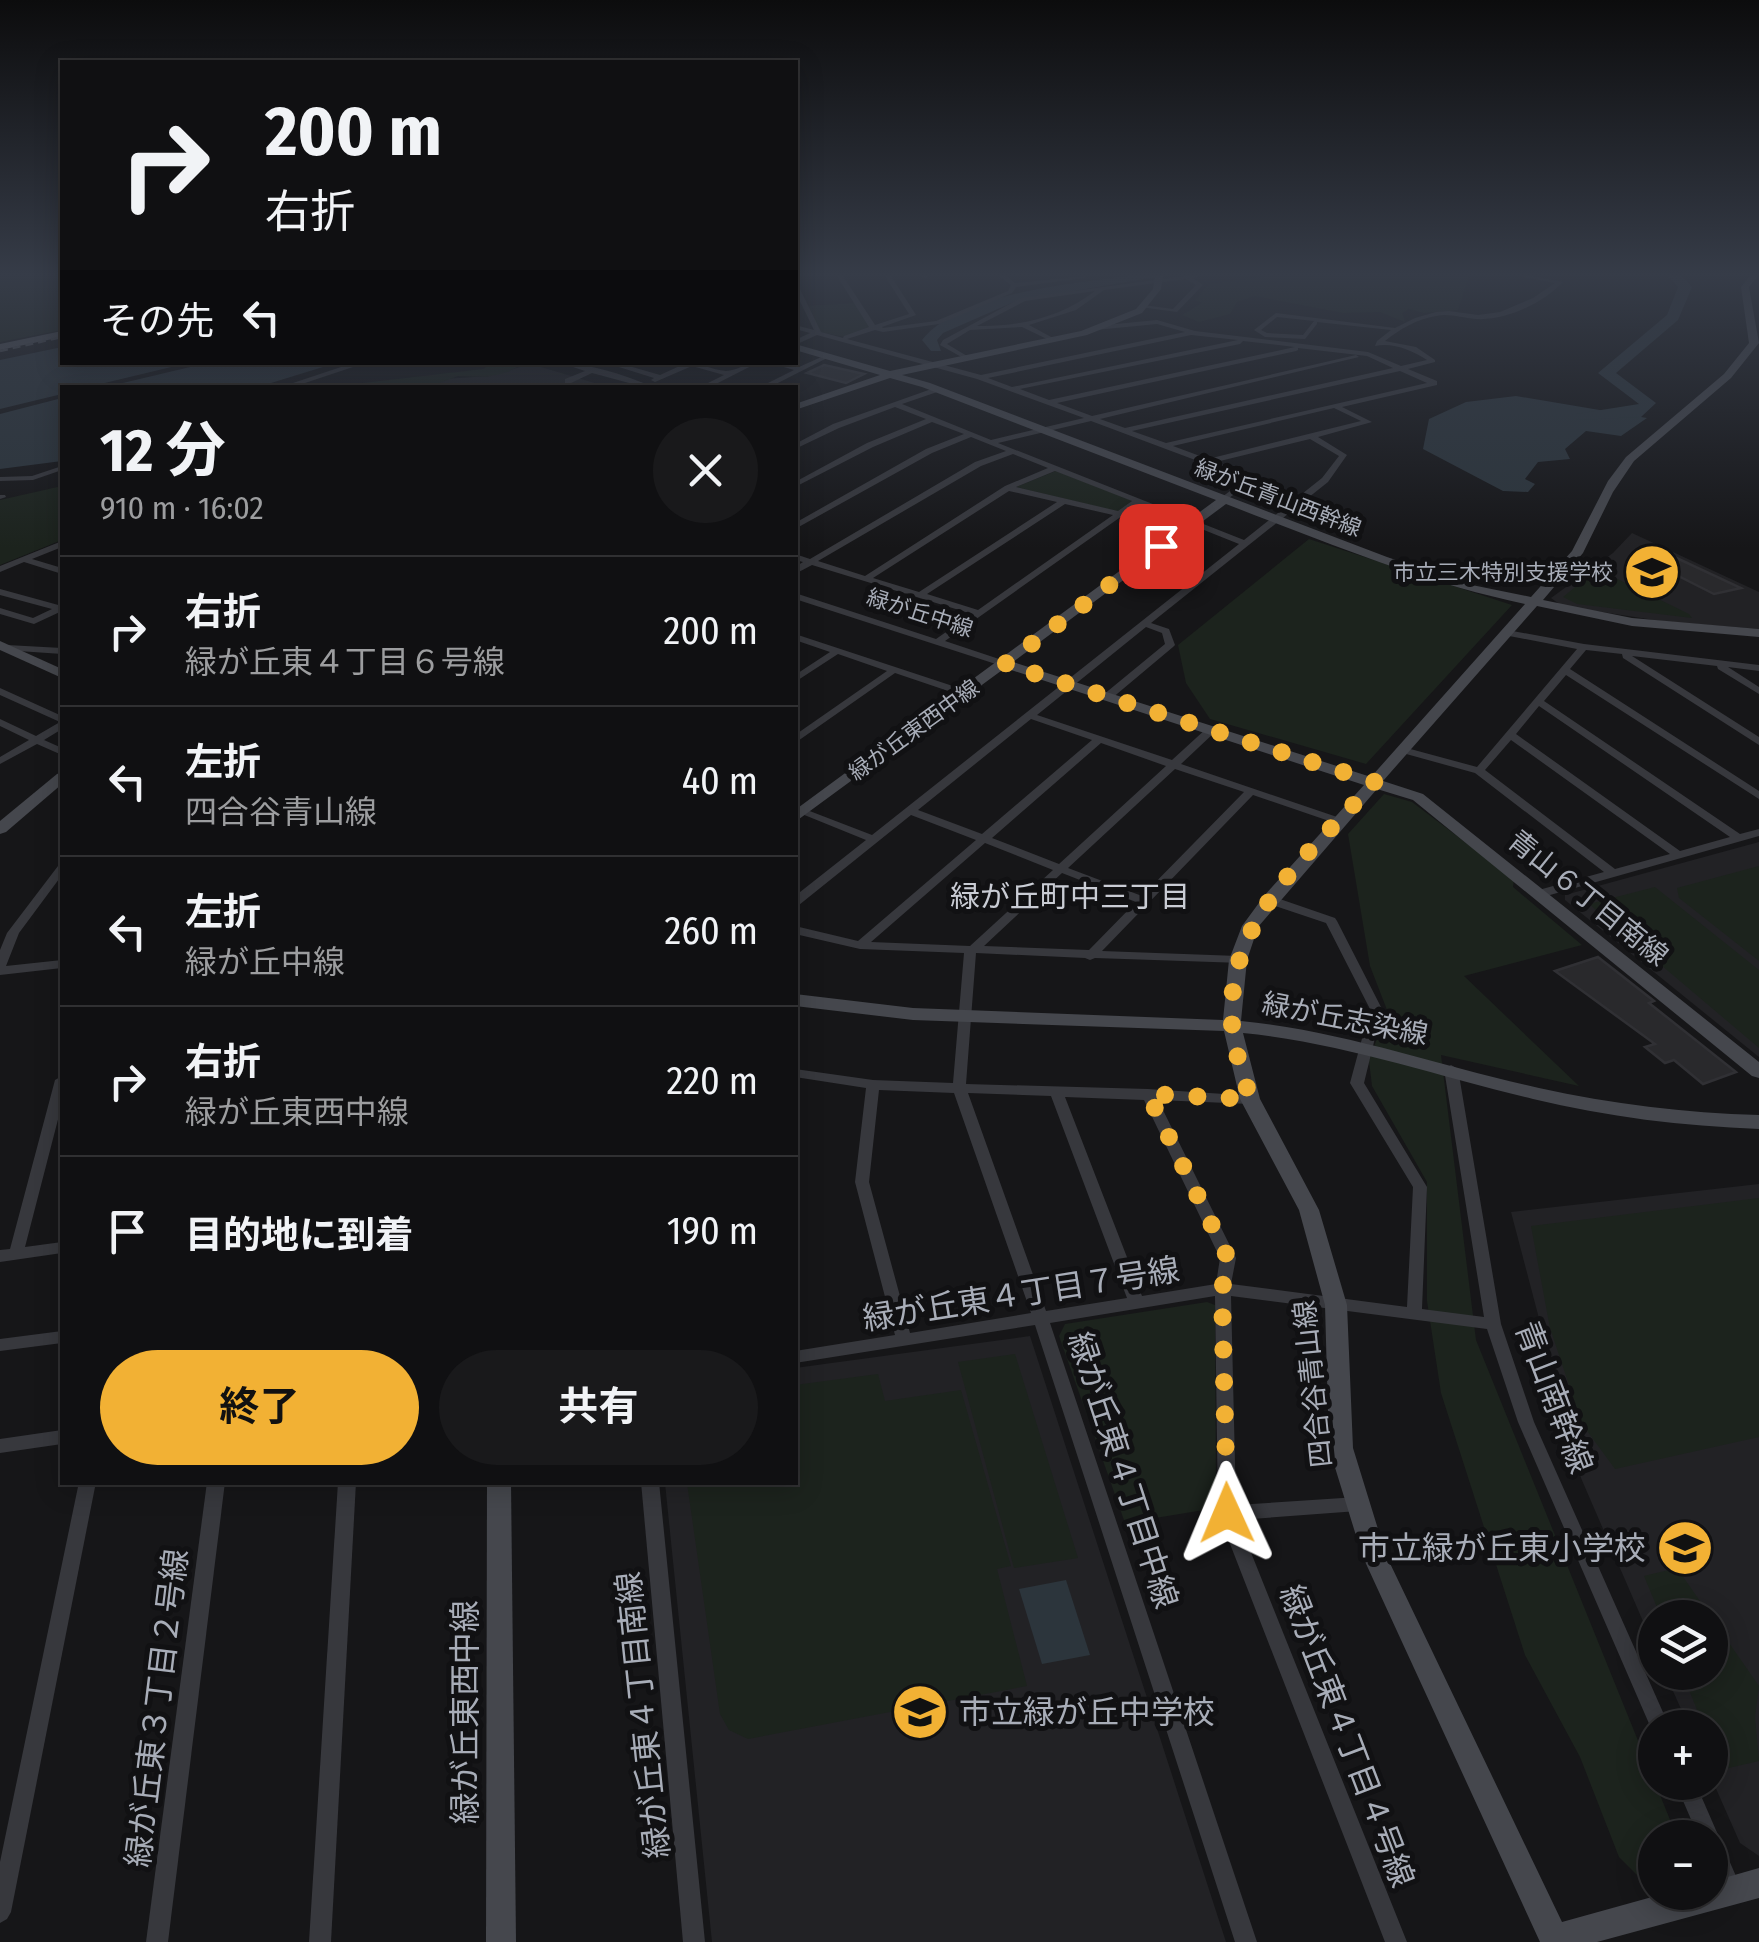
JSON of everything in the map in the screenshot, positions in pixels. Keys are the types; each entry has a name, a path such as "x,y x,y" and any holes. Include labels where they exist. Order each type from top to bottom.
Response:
{"street":[{"path":"291,385 351,367"},
{"path":"577,367 639,385"},
{"path":"568,381 601,367"},
{"path":"621,367 662,378"},
{"path":"644,385 682,367"},
{"path":"702,367 731,374"},
{"path":"707,385 746,367"},
{"path":"787,367 799,370"},
{"path":"767,385 806,367"},
{"name":"緑が丘青山西幹線","path":"869,367 938,389 1399,566 1533,604 1632,622 1759,633"},
{"path":"798,406 923,367"},
{"path":"949,367 1252,478 1224,499"},
{"path":"980,377 1030,367"},
{"path":"1012,389 1120,367"},
{"path":"1194,367 1255,396"},
{"path":"1049,403 1204,367"},
{"path":"991,442 1307,367"},
{"path":"1164,446 1434,382 1399,367"},
{"path":"1124,431 1408,367"},
{"name":"四合谷青山線","path":"1550,1941 1374,1555 1341,1448 1336,1305 1309,1210 1250,1099 1232,1025 1238,960 1250,926 1270,900 1577,553 1608,488 1630,460 1738,367"},
{"path":"798,446 938,389"},
{"path":"895,404 1246,544"},
{"path":"1207,461 1368,422 1335,406"},
{"path":"798,483 870,444 932,419"},
{"path":"798,524 930,451 971,434"},
{"path":"798,900 1325,480 1343,455 1311,436"},
{"path":"798,570 978,464 1013,451"},
{"path":"866,578 1008,488 1054,468"},
{"path":"0,479 33,478 60,469"},
{"path":"1008,488 1120,514"},
{"name":"緑が丘東西中線","path":"799,814 1224,499"},
{"path":"920,595 1064,501"},
{"path":"938,642 1138,501"},
{"path":"0,569 60,545"},
{"path":"798,558 978,613"},
{"path":"23,560 60,570"},
{"path":"0,592 60,607"},
{"name":"緑が丘中線","path":"798,597 1375,782"},
{"path":"0,611 34,621 60,609"},
{"path":"1107,697 1170,645 1166,631 1145,624"},
{"path":"1507,633 1719,666 1759,668"},
{"path":"798,638 964,694"},
{"path":"4,646 60,651"},
{"path":"4,646 60,673"},
{"path":"1479,771 1584,647"},
{"path":"798,677 837,651"},
{"path":"1620,652 1759,742"},
{"path":"1719,666 1759,691"},
{"path":"798,738 894,670"},
{"path":"1565,670 1759,796"},
{"path":"0,691 60,722"},
{"path":"1538,701 1739,838"},
{"path":"1028,716 1339,822"},
{"path":"0,722 60,751"},
{"path":"0,761 60,724"},
{"path":"970,952 1211,730"},
{"path":"1510,734 1678,854"},
{"path":"860,945 1100,739"},
{"path":"1403,750 1479,771 1613,873"},
{"path":"0,828 60,779"},
{"name":"青山６丁目南線","path":"1375,782 1418,797 1759,1072"},
{"path":"1090,956 1250,792"},
{"path":"909,810 1142,900"},
{"path":"799,814 873,839"},
{"path":"1540,894 1759,832"},
{"path":"60,871 13,933 0,968 60,964"},
{"path":"1270,900 1331,921 1376,1009 1357,1083 1420,1187 1414,1314"},
{"path":"798,931 860,945 1238,960"},
{"name":"緑が丘東４丁目中線","path":"970,952 959,1088 1041,1320 1246,1942"},
{"name":"緑が丘志染線","path":"798,1001 838,1008 966,1016 1232,1025 1364,1048 1508,1087 1689,1120 1759,1122"},
{"name":"青山南幹線","path":"1451,1070 1493,1324 1526,1422 1652,1710"},
{"path":"798,1074 873,1086 1250,1099"},
{"path":"60,1086 8,1255 60,1248"},
{"path":"873,1086 862,1182 904,1340"},
{"path":"1056,1091 1138,1304"},
{"name":"緑が丘東４丁目４号線","path":"1148,1094 1228,1258 1222,1290 1227,1513 1396,1942"},
{"name":"緑が丘東４丁目７号線","path":"798,1357 1222,1290 1493,1324"},
{"path":"0,1345 60,1337"},
{"path":"0,1446 60,1437"},
{"path":"0,1912 87,1485"},
{"name":"緑が丘東３丁目２号線","path":"158,1942 216,1485"},
{"path":"320,1942 347,1485"},
{"name":"緑が丘東西中線","path":"499,1485 502,1942"},
{"name":"緑が丘東４丁目南線","path":"650,1485 694,1942"},
{"path":"1227,1513 1358,1504"},
{"path":"1550,1941 1746,1887 1728,1864"}],"shaded area":[{"path":"0,367 173,367 96,385 60,385 60,394 0,409"},
{"path":"192,367 324,367 264,385 114,385"},
{"path":"518,367 487,377 458,376 434,385 345,385"},
{"path":"522,367 540,367 601,385 425,385 444,379 488,376"},
{"path":"1516,396 1647,418 1621,436 1586,431 1565,449 1570,459 1538,462 1525,479 1535,484 1528,492 1503,491 1423,449 1429,419 1466,402"},
{"path":"60,399 60,461 0,469 0,414"},
{"path":"1056,471 1131,502 1120,512 1016,487"},
{"path":"60,486 60,541 0,565 0,500"},
{"name":"市立三木特別支援学校","path":"1632,533 1759,592 1759,629 1661,621 1562,606 1551,598 1613,553"},
{"path":"1309,539 1512,605 1366,764 1210,719 1186,683 1178,645"},
{"path":"1597,569 1692,618 1577,604 1563,597"},
{"path":"1384,794 1412,802 1514,879 1513,887 1582,945 1464,976 1579,1086 1441,1055 1476,1340 1638,1741 1638,1800 1662,1800 1670,1820 1638,1820 1638,1876 1619,1857 1580,1757 1525,1655 1441,1393 1427,1301 1427,1182 1372,1086 1369,1061 1387,1010 1370,966 1348,834"},
{"path":"1759,842 1759,1057 1565,900 1565,895"},
{"path":"1759,866 1759,961 1679,898 1677,888"},
{"path":"1655,887 1759,970 1759,1048 1589,904"},
{"name":"市立緑が丘東小学校","path":"1759,1184 1759,1856 1740,1843 1721,1800 1728,1800 1728,1710 1681,1710 1673,1690 1728,1690 1728,1600 1638,1600 1638,1610 1581,1478 1511,1212"},
{"path":"1759,1198 1759,1437 1615,1469 1582,1424 1550,1328 1531,1226"},
{"path":"1207,1302 1215,1305 1216,1508 1125,1523 1059,1336 1065,1324"},
{"name":"市立緑が丘中学校","path":"1030,1336 1226,1942 712,1942 665,1485 798,1485 798,1368"},
{"path":"1015,1354 1078,1558 1014,1568 958,1362"},
{"path":"878,1374 885,1401 961,1390 1011,1566 997,1569 1027,1686 748,1739 729,1730 720,1714 687,1485 798,1485 798,1385"},
{"path":"1677,1568 1699,1600 1654,1600 1644,1576"},
{"path":"1066,1580 1090,1655 1042,1664 1019,1589"},
{"path":"1728,1641 1759,1686 1755,1717 1759,1761 1728,1768 1728,1710 1697,1710 1689,1690 1728,1690"}],"building":[{"path":"831,367 864,374 846,383 807,373"},
{"name":"市立三木特別支援学校","path":"1668,554 1741,588 1714,594 1647,560"},
{"path":"1598,957 1736,1072 1703,1084 1674,1060 1665,1063 1645,1047 1655,1044 1555,971"}],"waterway":[{"path":"1582,417 1641,412 1648,403 1606,373 1614,367"}],"place":[{"name":"市立三木特別支援学校","path":"1652,572"},
{"name":"市立緑が丘東小学校","path":"1685,1548"},
{"name":"市立緑が丘中学校","path":"920,1712"}],"district":[{"name":"緑が丘町中三丁目","path":"1070,897"}],"route":[{"path":"1161,546 1005,664 1375,782 1250,926 1238,960 1232,1025 1250,1099 1148,1094 1228,1258 1222,1290 1227,1513"}]}
